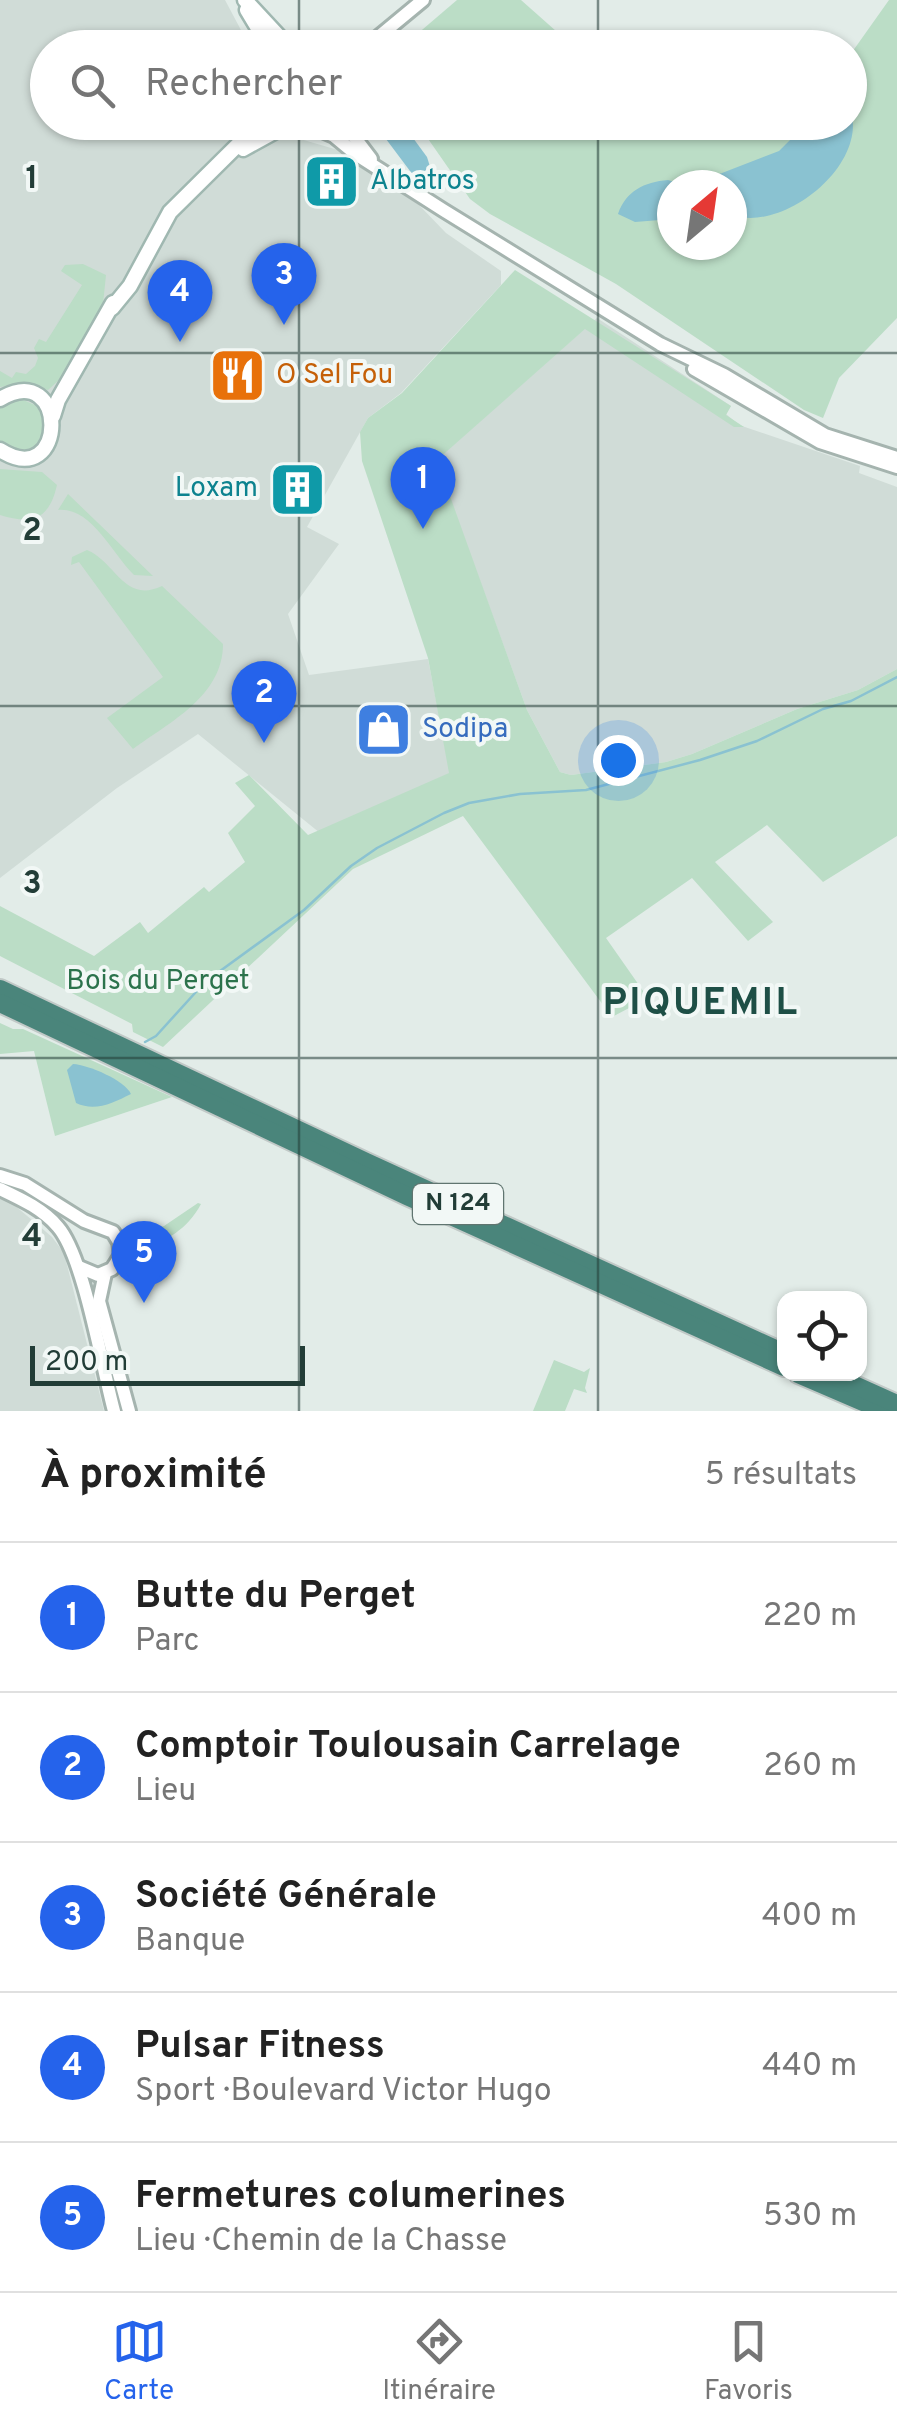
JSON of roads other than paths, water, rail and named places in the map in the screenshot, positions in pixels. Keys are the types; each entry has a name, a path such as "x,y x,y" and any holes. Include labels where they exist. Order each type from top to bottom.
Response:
{"highway":[{"path":"0,976 134,1052"},
{"name":"N 124","path":"0,989 366,1162 777,1349"},
{"name":"N 124","path":"0,1003 322,1157 777,1365"},
{"path":"814,1381 884,1411"},
{"path":"846,1381 897,1404"}],"main road":[{"path":"245,0 261,30"},
{"path":"245,0 271,30"},
{"path":"1,453 24,458 40,452 52,435 52,416 67,384 112,308 130,286 170,212 242,140"},
{"path":"209,172 257,140"},
{"path":"40,399 67,384"},
{"path":"0,399 20,392 40,399 52,416"}],"street":[{"path":"386,30 423,0"},
{"path":"335,140 660,344 724,374 825,435 897,458"},
{"path":"356,140 375,166"},
{"path":"660,344 797,431 897,468"},
{"path":"0,1176 25,1184 112,1232 121,1248 118,1263 106,1274 99,1301 129,1411"},
{"path":"0,1189 45,1214 59,1227 73,1252 114,1411"},
{"path":"73,1252 77,1237 96,1226"},
{"path":"79,1267 91,1274 106,1274"}],"water":[{"path":"387,140 414,140 431,170 416,179"},
{"path":"790,140 850,140 835,171 818,189 775,214 747,217 747,170 730,170 779,151"},
{"path":"657,182 657,220 635,222 618,214 626,199"},
{"path":"73,1064 105,1074 131,1094 97,1106 76,1103 67,1070"}],"waterway":[{"path":"145,1042 156,1036 205,982 304,910 351,866 444,813 469,803 520,794 586,790 700,760 757,741 897,677"}],"place":[{"name":"Albatros","path":"331,182"},
{"name":"Société Générale","path":"284,325"},
{"name":"Pulsar Fitness","path":"180,342"},
{"name":"O Sel Fou","path":"237,376"},
{"name":"Loxam","path":"297,489"},
{"name":"Butte du Perget","path":"423,529"},
{"name":"Sodipa","path":"383,730"},
{"name":"Comptoir Toulousain Carrelage","path":"264,743"},
{"name":"Fermetures columerines","path":"144,1303"}],"district":[{"name":"PIQUEMIL","path":"701,1004"}],"park label":[{"name":"Bois du Perget","path":"158,982"}]}
